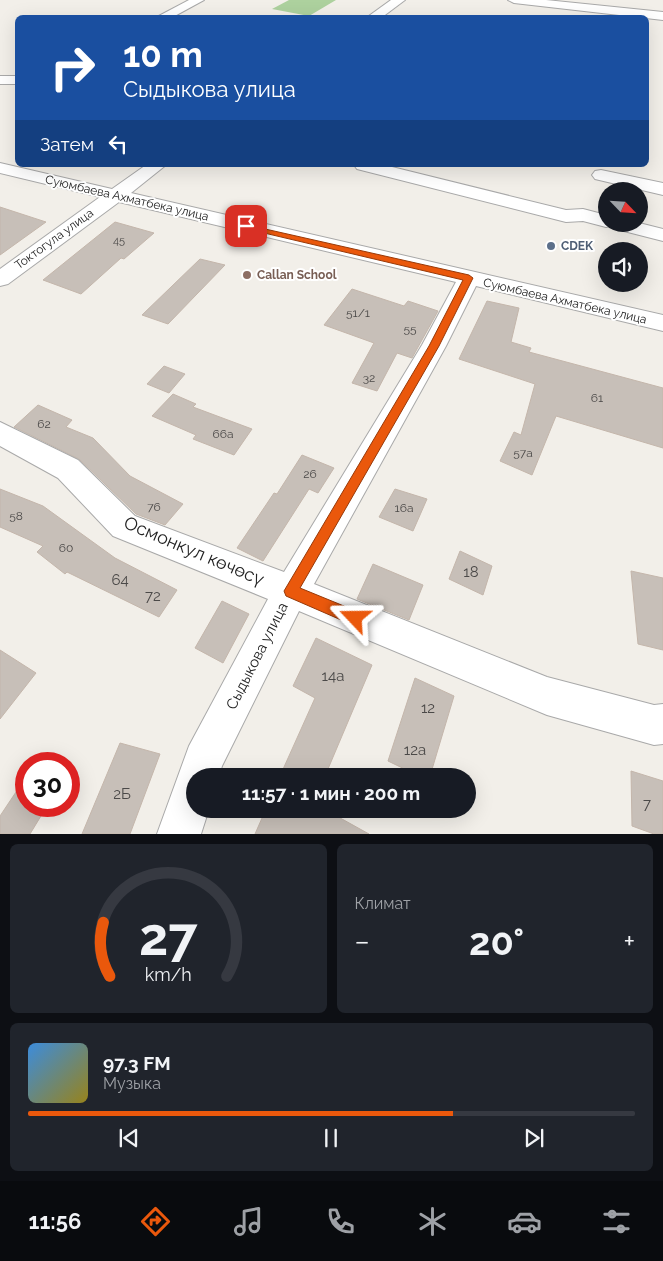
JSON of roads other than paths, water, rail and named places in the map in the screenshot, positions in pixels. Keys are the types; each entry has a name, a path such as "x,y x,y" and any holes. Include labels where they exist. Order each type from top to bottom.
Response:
{"street":[{"path":"167,15 198,0"},
{"path":"376,15 399,0"},
{"path":"514,0 663,16"},
{"path":"643,14 649,0"},
{"path":"0,80 15,80"},
{"name":"Токтогула улица","path":"0,278 154,167"},
{"name":"Суюмбаева Ахматбека улица","path":"0,168 663,324"},
{"path":"393,168 566,216 583,215 598,219"},
{"path":"601,175 663,189"},
{"path":"648,231 663,235"},
{"name":"Сыдыкова улица","path":"200,768 291,591 434,346 469,278"},
{"name":"Осмонкул көчөсү","path":"0,433 68,469 124,526 291,591 420,646 547,696 654,725 663,724"},
{"path":"178,834 186,811"}],"place":[{"name":"CDEK","path":"551,246"},
{"name":"Callan School","path":"247,275"}]}
